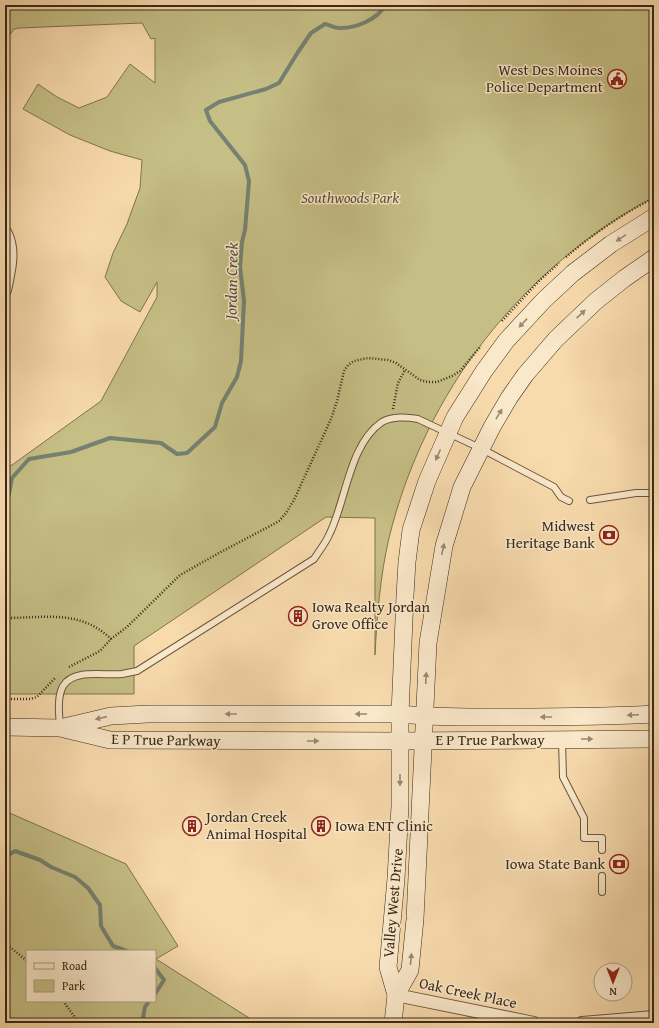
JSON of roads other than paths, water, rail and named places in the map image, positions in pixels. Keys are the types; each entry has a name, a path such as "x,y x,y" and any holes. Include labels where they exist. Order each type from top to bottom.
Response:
{"main road":[{"name":"Valley West Drive","path":"393,1023 396,995 388,967 396,879 400,806 400,714 407,562 411,530 427,481 447,434 484,371 506,341 544,300 573,273 636,227 654,217"},
{"name":"Valley West Drive","path":"396,995 410,970 418,880 422,740 428,642 444,546 462,487 480,448 509,398 525,375 556,338 596,301 625,278 654,258"},
{"name":"E P True Parkway","path":"60,728 111,716 148,714 400,714 424,717 613,717 654,714"},
{"path":"5,727 60,728"},
{"name":"E P True Parkway","path":"60,728 110,740 400,741 654,739"}],"street":[{"path":"5,232 8,237 11,256 5,290"},
{"name":"Oak Creek Place","path":"396,995 534,1023"},
{"path":"582,1023 654,1016"}],"lane":[{"path":"60,728 60,696 64,686 70,680 77,676 89,674 122,674 137,671 314,559 330,535 361,447 378,425 383,421 409,417 418,419 447,434 480,448 554,487 561,496 569,501"},
{"path":"590,500 636,492 654,493"},
{"path":"562,740 563,777 584,818 584,838 602,838 602,850"},
{"path":"602,876 602,892"}],"waterway":[{"name":"Jordan Creek","path":"5,505 12,478 29,459 71,452 110,438 161,443 177,454 187,453 215,427 222,403 237,377 241,361 244,301 240,267 249,181 245,165 210,121 206,110 219,102 266,89 279,83 311,33 325,24 339,28 354,26 366,22 372,18 382,10 385,5"},
{"name":"Jordan Creek","path":"5,857 15,851 40,860 51,867 75,877 88,888 100,905 101,926 113,946 124,950"},
{"name":"Jordan Creek","path":"156,969 164,980 156,992"},
{"name":"Jordan Creek","path":"142,1023 145,1007 148,1002"}],"place":[{"name":"West Des Moines Police Department","path":"617,79"},
{"name":"Midwest Heritage Bank","path":"609,535"},
{"name":"Iowa Realty Jordan Grove Office","path":"298,616"},
{"name":"Jordan Creek Animal Hospital","path":"192,826"},
{"name":"Iowa ENT Clinic","path":"321,826"},
{"name":"Iowa State Bank","path":"619,864"}],"park label":[{"name":"Southwoods Park","path":"350,198"}]}
